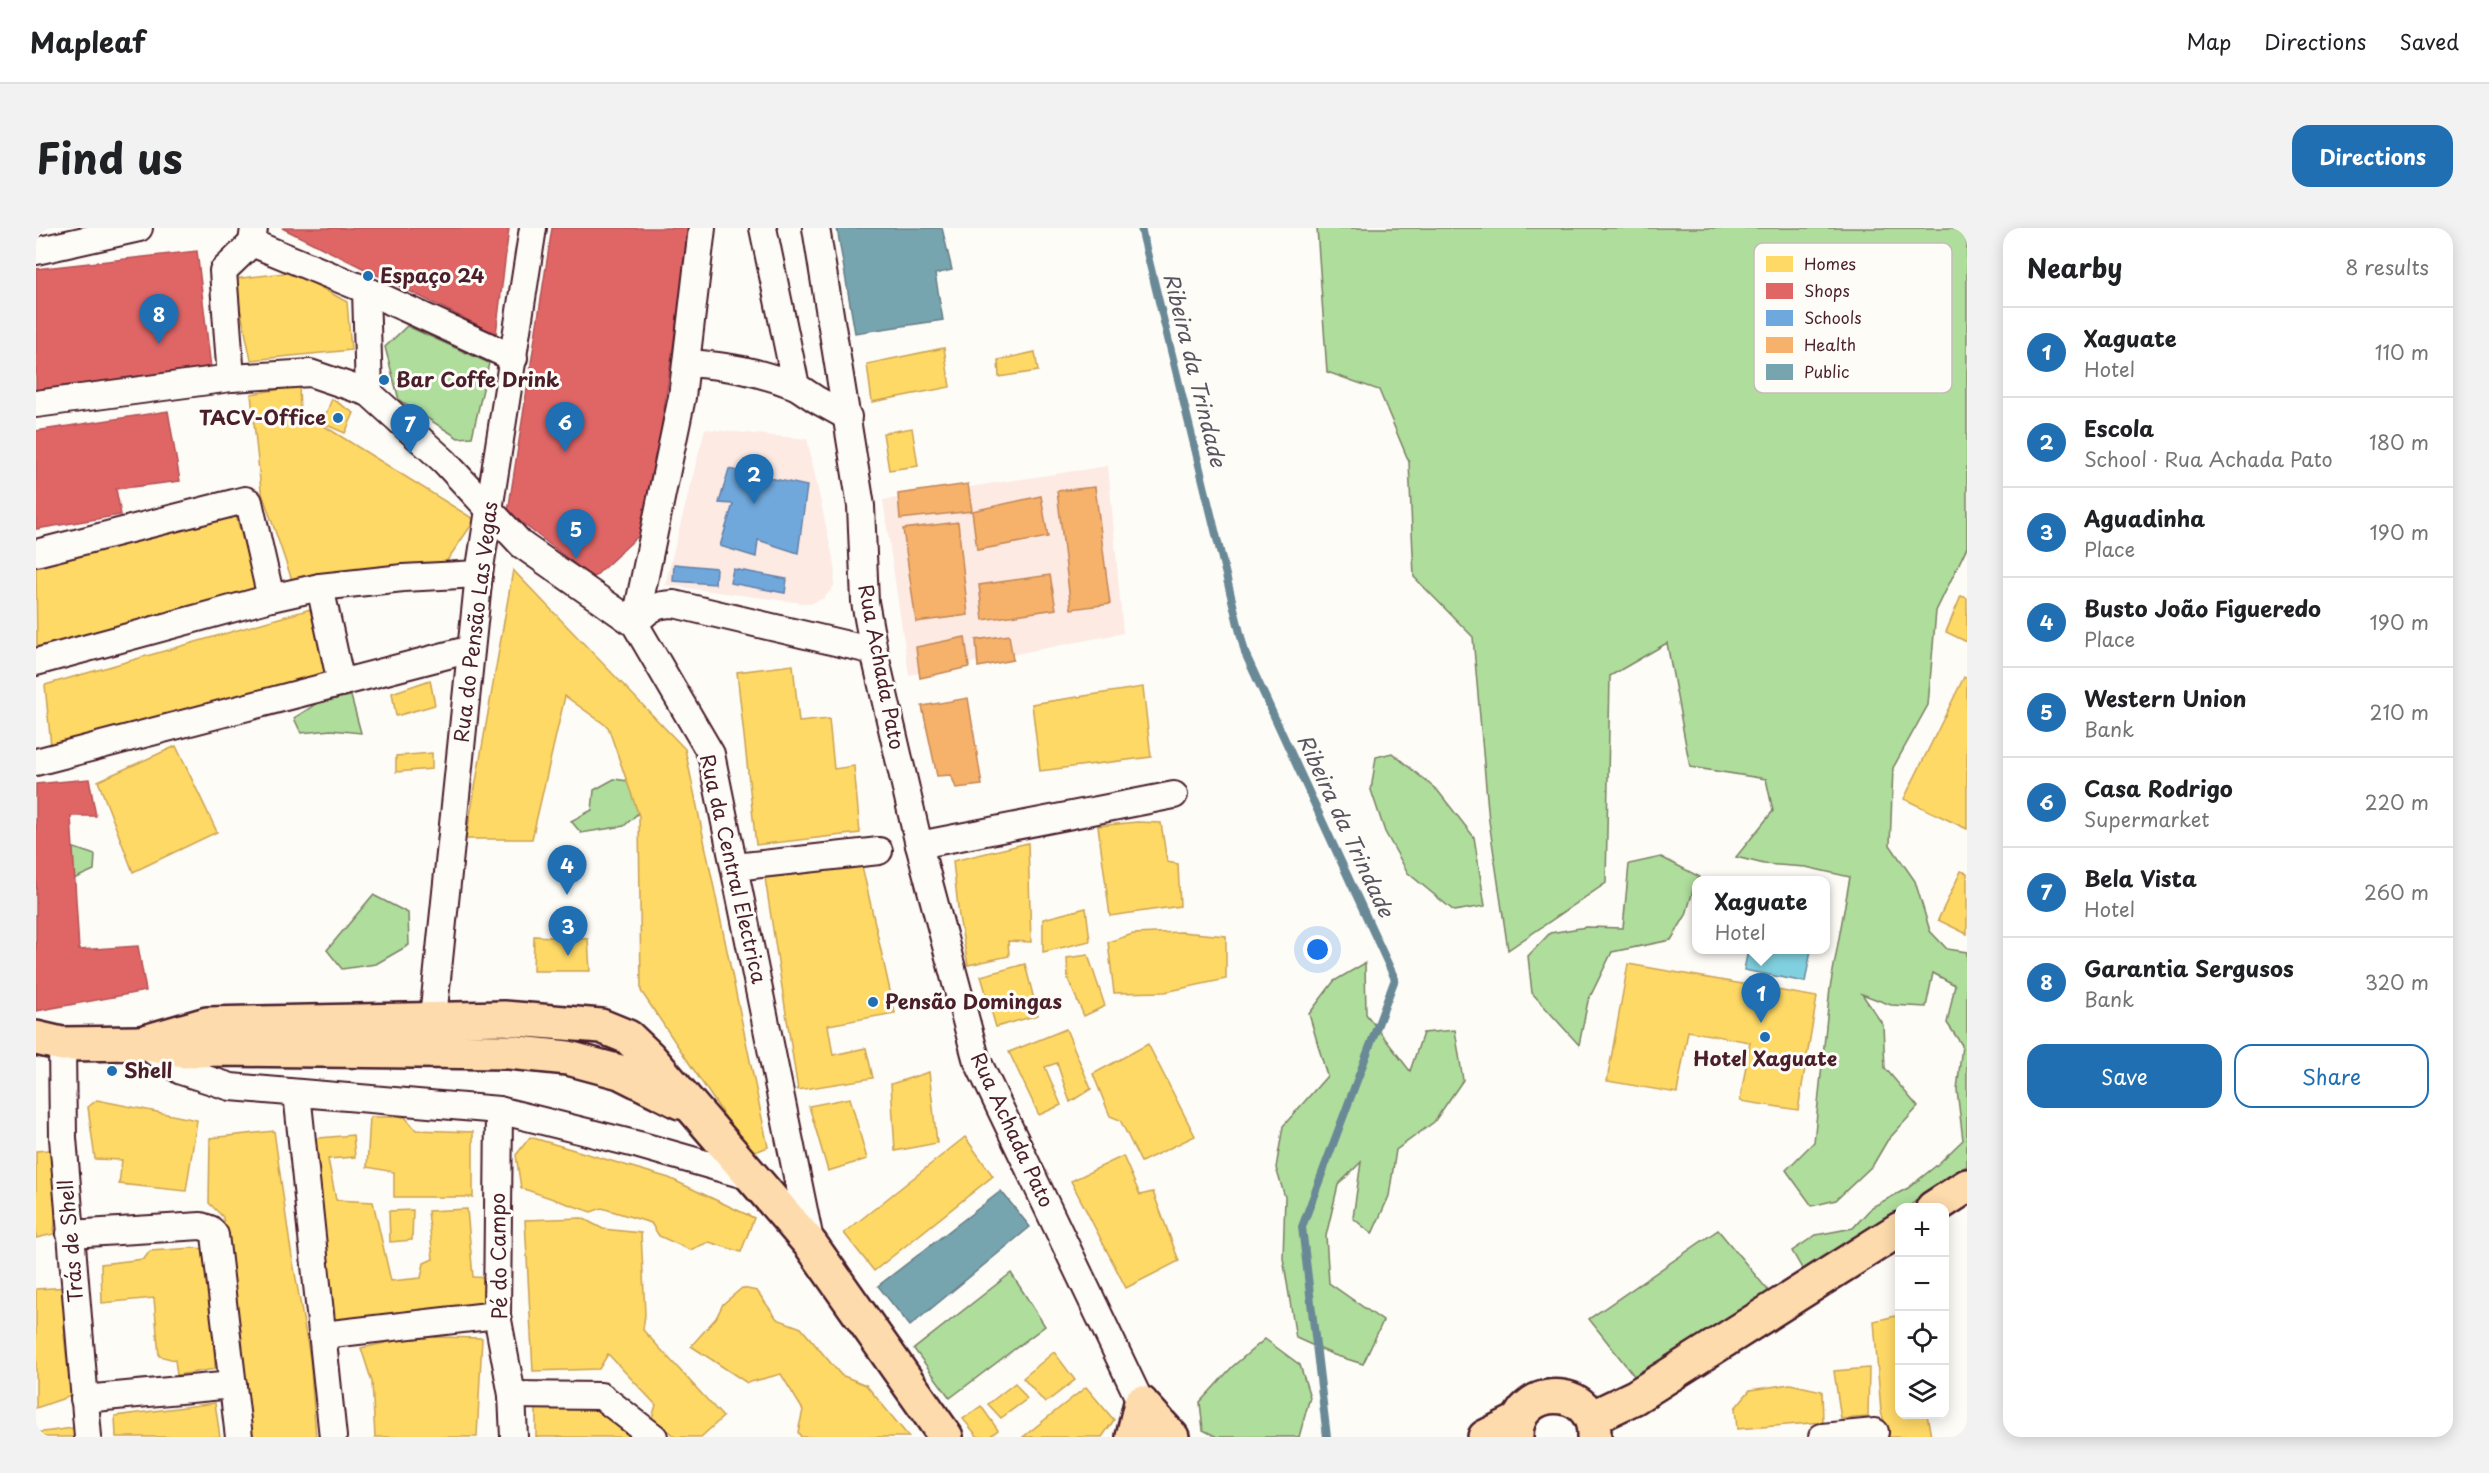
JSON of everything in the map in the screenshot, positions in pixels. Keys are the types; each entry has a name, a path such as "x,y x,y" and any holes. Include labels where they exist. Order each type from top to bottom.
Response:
{"main road":[{"path":"141,1043 207,1024 431,1018 504,1018 601,1026 628,1037 649,1057 811,1245 946,1437"},
{"path":"49,1041 141,1043 185,1051 216,1049 430,1050 509,1052 568,1058 620,1072 694,1109"},
{"path":"1942,1203 1967,1186"},
{"path":"1485,1437 1517,1428 1526,1408 1535,1401 1557,1396 1578,1402 1593,1427 1635,1397 1895,1232"},
{"path":"1141,1403 1168,1434"},
{"path":"1133,1437 1141,1403"}],"street":[{"path":"36,251 139,228"},
{"name":"Rua do Pensão Las Vegas","path":"430,1050 431,1018 479,574 533,228"},
{"path":"634,624 682,397 702,228"},
{"path":"763,228 796,386"},
{"name":"Rua Achada Pato","path":"816,228 861,506 865,602 874,651 919,844 976,1058 1141,1403"},
{"path":"231,378 223,271 253,235 513,358"},
{"path":"366,290 369,393"},
{"path":"687,363 729,366 765,374 796,386 848,417"},
{"name":"Rua da Central Electrica","path":"36,404 231,378 310,373 369,393 444,461 502,526 535,555 634,624 711,754 811,1245"},
{"path":"36,552 245,500 249,502 271,598"},
{"path":"36,662 271,598 320,587 403,578 479,574"},
{"path":"320,587 341,683"},
{"path":"634,624 646,610 659,604 674,604 874,651"},
{"path":"36,762 471,650"},
{"path":"919,844 1174,795"},
{"path":"735,867 879,851"},
{"name":"Trás de Shell","path":"49,1041 63,1138 88,1437"},
{"path":"141,1043 181,1071 231,1087 499,1110 639,1144 754,1178"},
{"path":"297,1093 333,1437"},
{"name":"Pé do Campo","path":"499,1110 497,1315 512,1395 514,1437"},
{"path":"70,1234 201,1226 210,1229 215,1235 239,1437"},
{"path":"323,1335 497,1315"},
{"path":"84,1399 233,1385"},
{"path":"512,1395 601,1396 654,1437"},
{"path":"1822,1437 1875,1432"}],"shaded area":[{"path":"705,429 807,439 835,568 834,586 824,598 810,604 665,585"},
{"path":"1108,466 1123,633 909,675 883,500"}],"green space":[{"path":"1317,228 1967,228 1967,547 1936,611 1928,705 1893,768 1890,845 1915,881 1930,931 1947,949 1967,952 1967,1166 1940,1182 1913,1203 1895,1203 1895,1216 1804,1272 1792,1251 1816,1235 1853,1228 1872,1207 1908,1188 1963,1140 1957,1090 1962,1045 1947,1023 1955,985 1933,973 1926,1007 1891,1005 1862,994 1883,1025 1885,1068 1918,1107 1887,1141 1873,1165 1836,1200 1812,1206 1786,1170 1814,1142 1830,988 1850,877 1806,867 1764,864 1736,857 1773,811 1766,779 1690,767 1667,643 1610,676 1606,883 1508,950 1489,821 1473,637 1414,577 1409,462 1379,390 1327,372"},
{"path":"407,326 489,363 472,437 458,438 399,400 385,347"},
{"path":"351,696 361,733 331,730 301,733 294,718 321,701"},
{"path":"1392,753 1438,791 1474,837 1485,906 1454,911 1408,873 1385,832 1371,790 1376,757"},
{"path":"614,779 642,783 647,805 624,826 581,833 571,821 592,810 594,790"},
{"path":"51,840 95,855 94,870 58,886"},
{"path":"1661,857 1698,876 1692,876 1692,894 1686,915 1671,940 1612,952 1588,1001 1579,1045 1532,993 1528,956 1550,933 1586,927 1623,928 1629,864"},
{"path":"373,895 408,913 409,945 376,964 342,969 327,950"},
{"path":"1365,963 1366,1014 1410,1071 1423,1033 1455,1030 1463,1080 1434,1122 1396,1150 1389,1196 1372,1234 1353,1218 1361,1162 1338,1185 1326,1236 1329,1283 1383,1321 1363,1364 1334,1355 1296,1338 1283,1258 1285,1197 1276,1168 1283,1126 1327,1076 1309,1014 1334,981"},
{"path":"1718,1230 1771,1294 1635,1377 1589,1319"},
{"path":"1011,1273 1045,1326 950,1398 914,1349"},
{"path":"1265,1339 1300,1365 1310,1397 1299,1437 1217,1437 1203,1430 1200,1402 1232,1367"}],"water":[{"path":"1747,954 1810,954 1805,982 1744,970"}],"building: Homes":[{"path":"293,272 347,302 351,350 251,360 234,279"},
{"path":"944,348 950,387 872,402 867,364"},
{"path":"1035,352 1038,371 999,377 998,360"},
{"path":"299,386 300,411 475,520 439,572 293,583 261,490 251,394"},
{"name":"TACV-Office","path":"332,399 354,413 345,433 322,423"},
{"path":"912,428 918,466 889,470 883,433"},
{"path":"235,512 258,595 37,650 36,567"},
{"path":"513,570 685,749 768,1147 750,1154 641,991 639,816 608,727 565,696 532,839 466,839"},
{"path":"1961,596 1967,598 1967,642 1946,632"},
{"path":"311,609 329,682 51,746 45,685"},
{"path":"793,665 799,722 829,719 834,769 854,766 860,833 756,845 737,672"},
{"path":"1964,677 1967,679 1967,829 1904,799"},
{"path":"430,680 435,705 396,716 392,693"},
{"path":"1143,687 1151,757 1040,771 1032,704"},
{"path":"176,746 217,832 133,872 98,781"},
{"path":"432,753 432,769 396,772 396,756"},
{"path":"1137,822 1161,823 1167,862 1178,864 1180,906 1110,916 1098,826"},
{"path":"1028,843 1031,942 1008,941 1009,956 968,965 959,917 953,861"},
{"path":"862,866 895,1013 828,1025 833,1055 866,1048 873,1078 798,1090 765,878"},
{"path":"1961,871 1967,873 1967,934 1938,920"},
{"path":"1086,908 1090,941 1043,952 1043,919"},
{"path":"1181,932 1226,936 1226,979 1165,992 1114,993 1108,942 1133,934"},
{"path":"534,936 588,939 590,971 533,971"},
{"path":"1088,955 1105,1006 1084,1016 1068,979 1067,958"},
{"path":"1025,964 1038,1015 996,1027 981,976"},
{"name":"Hotel Xaguate","path":"1628,964 1817,997 1798,1110 1740,1101 1750,1042 1688,1031 1677,1093 1607,1081"},
{"path":"1066,1029 1091,1089 1070,1102 1057,1063 1045,1067 1061,1105 1039,1115 1009,1052"},
{"path":"1148,1044 1195,1136 1141,1162 1120,1120 1110,1116 1093,1074"},
{"path":"929,1072 937,1143 895,1151 891,1084"},
{"path":"850,1098 867,1159 828,1171 809,1106"},
{"path":"97,1100 197,1120 186,1191 119,1184 122,1160 95,1159 88,1107"},
{"path":"370,1117 405,1117 416,1130 473,1132 473,1197 394,1197 394,1172 367,1167"},
{"path":"274,1131 290,1245 310,1358 316,1437 250,1437 244,1366 223,1217 209,1203 210,1138"},
{"path":"353,1135 355,1157 328,1159 336,1200 373,1202 391,1281 421,1278 424,1263 433,1259 428,1211 467,1209 473,1277 489,1278 490,1308 329,1325 308,1139"},
{"path":"530,1137 669,1178 754,1218 741,1252 709,1242 690,1250 659,1236 651,1223 602,1208 591,1212 521,1188 516,1155"},
{"path":"965,1137 993,1176 874,1271 844,1233"},
{"path":"60,1149 54,1234 36,1238 36,1151"},
{"path":"1123,1156 1140,1195 1153,1192 1179,1261 1126,1288 1071,1181"},
{"path":"413,1210 412,1240 390,1242 389,1211"},
{"path":"582,1218 603,1229 641,1233 645,1314 643,1330 723,1417 701,1437 675,1437 652,1418 656,1405 608,1354 599,1369 533,1371 525,1220"},
{"path":"205,1249 211,1264 215,1369 177,1375 175,1360 159,1356 154,1298 102,1303 101,1264 144,1259 150,1251"},
{"path":"70,1287 72,1318 64,1335 71,1396 36,1408 36,1289"},
{"path":"742,1288 757,1291 777,1319 801,1328 841,1375 866,1385 909,1437 801,1437 798,1432 803,1410 781,1374 747,1383 691,1346 716,1318 723,1304"},
{"path":"1895,1316 1895,1419 1928,1419 1931,1437 1889,1437 1881,1412 1874,1321"},
{"path":"432,1337 482,1338 477,1437 375,1437 372,1382 361,1348 400,1340"},
{"path":"1054,1352 1075,1380 1045,1403 1023,1378"},
{"path":"1869,1368 1868,1417 1841,1419 1834,1371"},
{"path":"1015,1383 1027,1399 1001,1418 988,1404"},
{"path":"1790,1384 1822,1391 1823,1422 1737,1429 1735,1408 1750,1390"},
{"path":"1086,1387 1114,1420 1102,1437 1023,1437"},
{"path":"215,1403 220,1437 116,1437 115,1416"},
{"path":"981,1406 998,1430 989,1437 978,1437 963,1419"},
{"path":"536,1407 601,1408 638,1437 536,1437"},
{"path":"80,1427 81,1437 36,1437 36,1433"}],"building: Shops":[{"path":"282,228 509,228 496,334"},
{"path":"552,228 690,228 647,528 593,578 508,512"},
{"path":"197,251 211,368 36,394 36,269"},
{"path":"168,411 180,481 116,489 121,515 36,529 36,431"},
{"path":"89,779 96,816 71,816 79,950 138,946 146,991 36,1011 36,784"}],"building: Schools":[{"path":"729,469 807,486 798,553 758,540 756,557 720,546 733,504 719,503"},
{"path":"674,564 716,568 715,584 673,581"},
{"path":"733,569 787,579 785,593 730,583"}],"building: Health":[{"path":"968,484 972,511 900,519 898,494"},
{"path":"1095,487 1110,604 1071,609 1057,491"},
{"path":"1041,496 1048,537 977,550 972,511"},
{"path":"958,522 968,615 916,622 903,529"},
{"path":"1050,575 1056,609 983,620 979,585"},
{"path":"1009,635 1013,660 978,667 976,640"},
{"path":"965,637 969,667 920,678 916,647"},
{"path":"968,698 982,785 956,788 951,775 937,776 922,706"}],"building: Public":[{"path":"837,228 942,228 952,270 935,274 943,320 855,333"},
{"path":"1001,1191 1030,1227 910,1326 878,1286"}],"waterway":[{"name":"Ribeira da Trindade","path":"1141,228 1245,653 1395,979 1302,1227 1327,1437"}],"place":[{"name":"Espaço 24","path":"368,276"},
{"name":"Garantia Sergusos","path":"159,344"},
{"name":"Bar Coffe Drink","path":"384,380"},
{"name":"TACV-Office","path":"338,418"},
{"name":"Casa Rodrigo","path":"565,452"},
{"name":"Bela Vista","path":"410,454"},
{"name":"Escola","path":"754,504"},
{"name":"Western Union","path":"576,559"},
{"name":"Busto João Figueredo","path":"567,895"},
{"name":"Aguadinha","path":"568,956"},
{"name":"Pensão Domingas","path":"873,1002"},
{"name":"Xaguate","path":"1761,1023"},
{"name":"Hotel Xaguate","path":"1765,1037"},
{"name":"Shell","path":"112,1071"}]}
